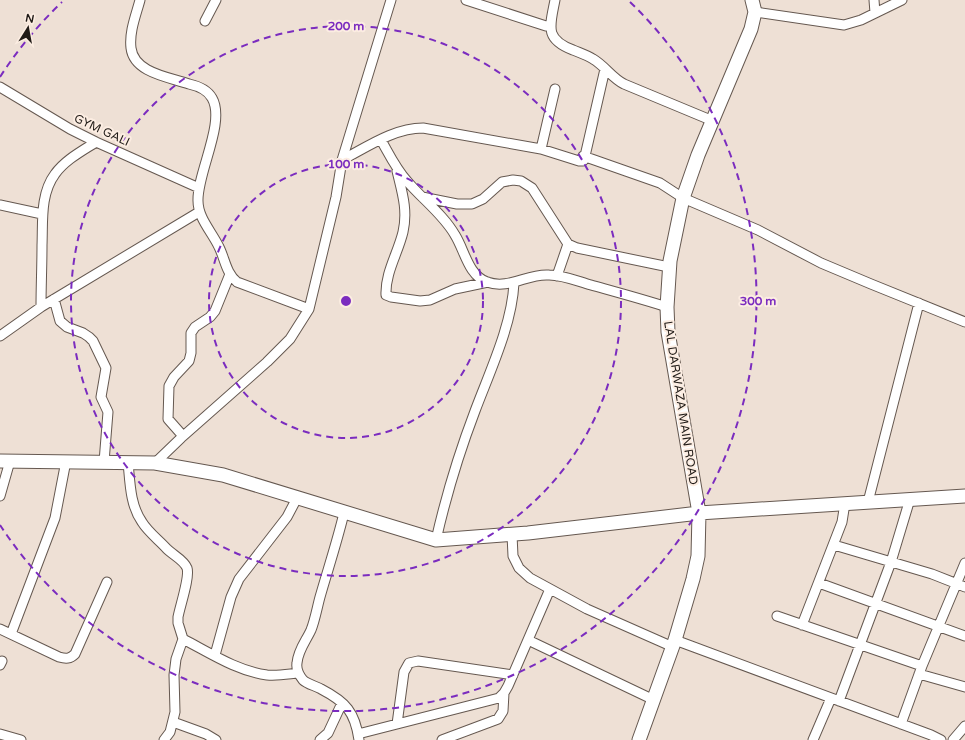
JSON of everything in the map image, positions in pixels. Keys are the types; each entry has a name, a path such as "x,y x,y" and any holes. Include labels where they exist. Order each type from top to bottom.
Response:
{"street":[{"path":"140,0 131,38 131,48 134,57 140,65 157,74 199,87 207,91 215,104 215,125 198,188 198,201 199,212 219,248 230,274 237,282 308,309"},
{"path":"205,21 216,0"},
{"path":"155,463 183,436 267,362 290,338 308,309 334,204 342,160 391,0"},
{"path":"466,0 546,26"},
{"path":"555,0 551,29 552,36 557,42 595,59 619,82 712,121"},
{"path":"874,0 875,13"},
{"path":"754,6 844,26 857,22 902,0"},
{"name":"LAL DARWAZA MAIN ROAD","path":"639,740 674,644 693,579 698,556 699,513 671,347 667,307 669,267 683,198 698,155 751,29 754,6"},
{"path":"342,160 381,140 407,130 423,128 541,150 583,161 605,69"},
{"name":"GYM GALI","path":"0,87 96,142 198,188"},
{"path":"541,150 555,89"},
{"path":"381,140 396,167 407,181 447,223 476,274 481,279 496,284 514,283 542,275 557,276 667,307"},
{"path":"41,307 42,214 45,199 54,175 68,160 96,142"},
{"path":"584,156 660,183 683,198 758,230 822,263 965,322"},
{"path":"396,167 406,211 403,232 391,267 386,295 420,301 430,300 455,289 488,282"},
{"path":"422,197 457,204 472,204 483,199 502,182 513,180 521,181 532,188 568,244 577,248 669,267"},
{"path":"0,215 2,206 42,214"},
{"path":"0,336 41,307 199,212"},
{"path":"557,276 568,244"},
{"path":"183,436 168,419 169,386 174,377 189,361 191,353 190,336 192,330 215,311 230,274"},
{"path":"436,540 445,502 465,438 510,314 514,283"},
{"path":"54,299 60,321 67,327 83,333 93,341 106,368 101,397 108,412 104,462"},
{"path":"868,502 919,303"},
{"path":"0,496 5,461 155,463 222,475 436,540 512,534 699,513 965,496"},
{"path":"11,634 55,518 66,461"},
{"path":"128,462 136,512 142,522 182,562 187,568 188,573 178,617 183,639 176,659 174,675 176,700 173,722 170,732 164,740"},
{"path":"215,655 231,597 239,579 287,517 297,498"},
{"path":"813,740 835,699 860,645 891,562 910,499"},
{"path":"802,625 834,545 842,522 845,503"},
{"path":"344,513 337,543 319,599 311,630 299,653 297,663 298,673 303,681 322,690 342,703 351,713 356,723 358,737 397,724 499,698 504,693 513,675 550,589"},
{"path":"512,534 513,556 520,568 530,578 602,616 674,644 835,699 932,735 941,740"},
{"path":"834,545 932,574 961,585"},
{"path":"901,724 939,626 961,585 965,563"},
{"path":"0,629 64,659 71,657 75,654 107,582"},
{"path":"819,583 965,636"},
{"path":"777,616 860,645 965,687"},
{"path":"183,639 234,665 252,672 278,675 298,673"},
{"path":"528,640 654,700"},
{"path":"397,724 404,672 409,662 418,661 513,675"},
{"path":"442,740 498,719 503,711 504,693"},
{"path":"320,740 328,733 342,703"},
{"path":"173,722 206,734 216,740"},
{"path":"953,740 965,726"},
{"path":"0,734 21,740"}]}
